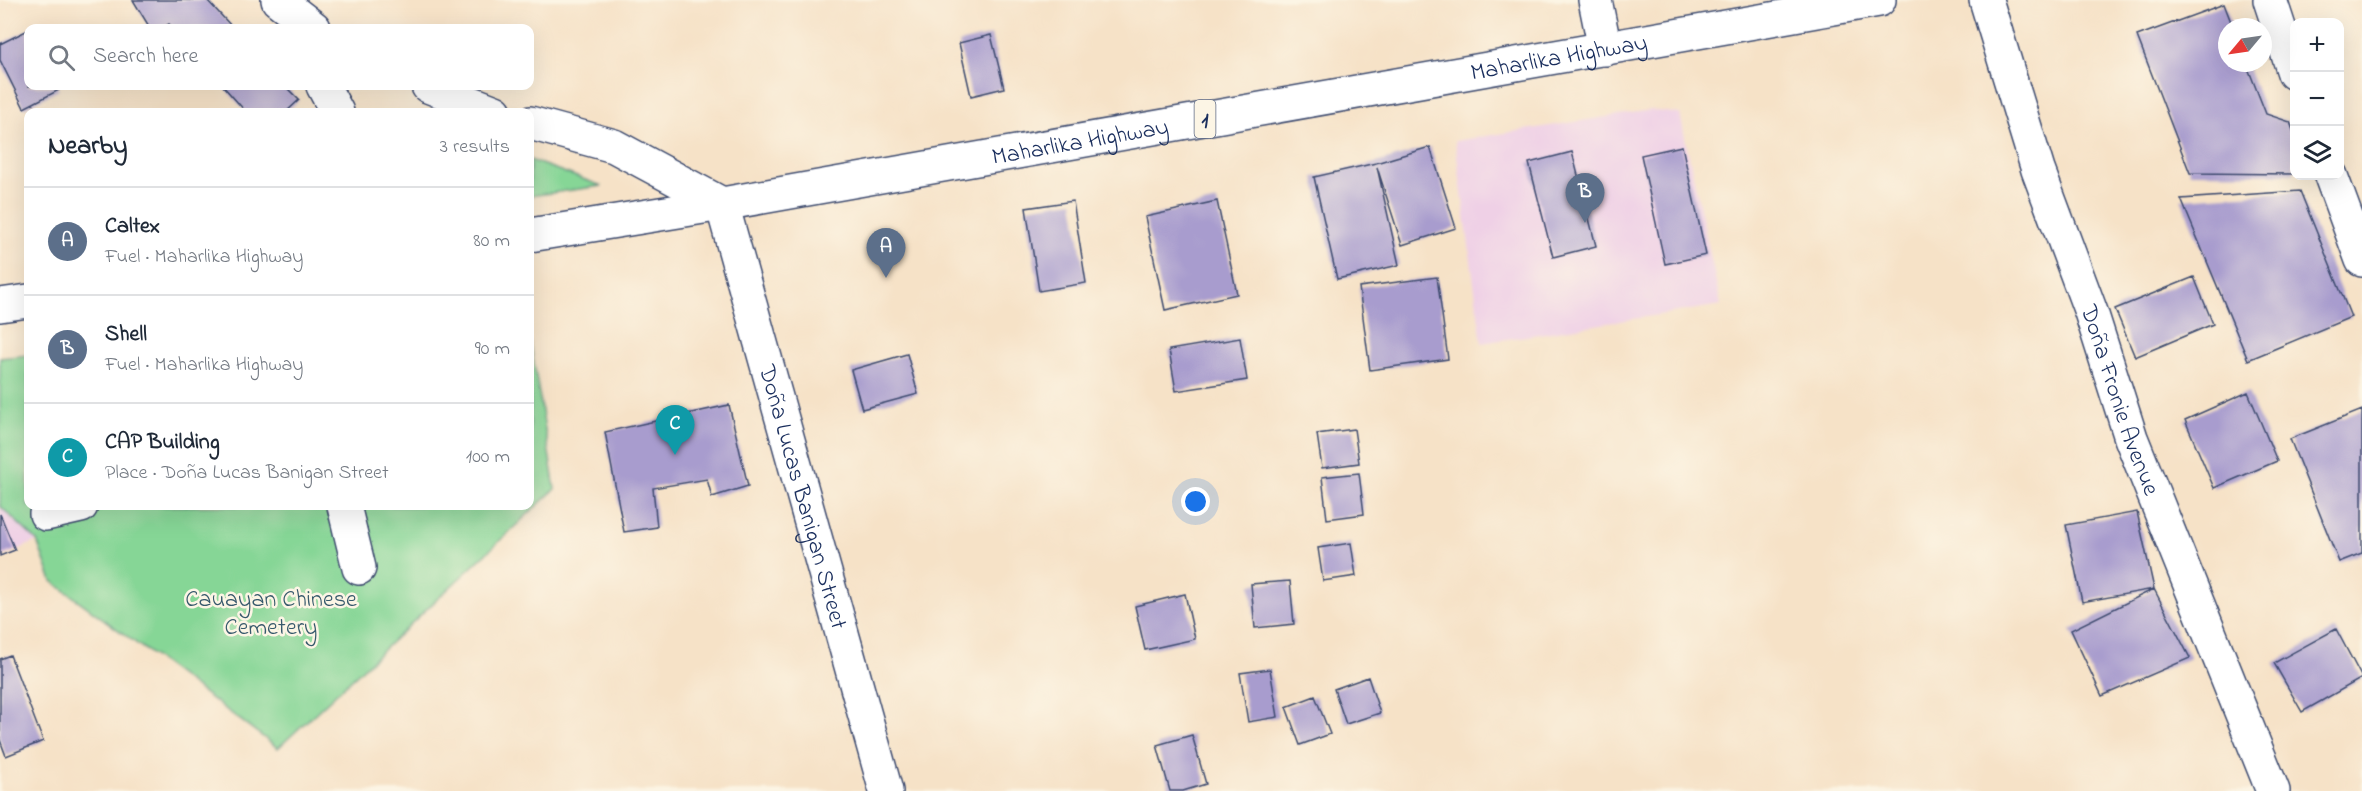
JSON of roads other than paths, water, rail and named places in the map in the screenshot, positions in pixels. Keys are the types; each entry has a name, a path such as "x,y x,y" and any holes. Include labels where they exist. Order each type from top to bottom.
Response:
{"main road":[{"path":"264,0 284,24"},
{"path":"278,0 309,24"},
{"path":"1595,0 1605,49"},
{"name":"Maharlika Highway","path":"534,234 722,204 1879,0"},
{"name":"Doña Fronie Avenue","path":"1986,0 2038,171 2091,312 2131,438 2273,791"},
{"path":"2270,0 2295,72"},
{"path":"325,90 335,108"},
{"path":"438,90 485,108"},
{"path":"534,124 615,147 722,204"},
{"path":"2332,180 2362,260"},
{"name":"Doña Lucas Banigan Street","path":"722,204 886,791"},
{"path":"0,304 24,301"},
{"path":"46,514 64,510"},
{"path":"345,510 359,568"}],"place":[{"name":"Shell","path":"1585,223"},
{"name":"Caltex","path":"886,278"},
{"name":"CAP Building","path":"675,455"}],"park label":[{"name":"Cauayan Chinese Cemetery","path":"271,612"}]}
